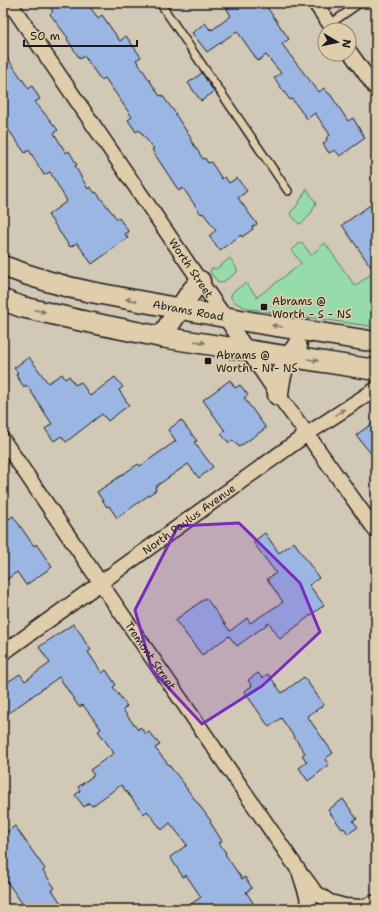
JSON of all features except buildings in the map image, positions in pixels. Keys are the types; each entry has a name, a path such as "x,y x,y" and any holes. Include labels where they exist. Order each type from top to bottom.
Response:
{"main road":[{"name":"Abrams Road","path":"3,266 32,277 66,287 225,317 376,342"},
{"path":"161,337 200,280"},
{"path":"3,300 22,307 161,337 376,370"},
{"path":"278,395 279,381 283,367 289,356 299,344 316,332"}],"street":[{"name":"Worth Street","path":"10,3 278,395 308,434 376,531"},
{"path":"315,3 328,22"},
{"path":"357,62 376,89"},
{"name":"North Paulus Avenue","path":"3,653 308,434 376,389"},
{"name":"Tremont Street","path":"3,440 299,871 315,892 330,902 345,906 362,907 376,902"},
{"name":"Tremont Street","path":"299,871 311,909"}],"lane":[{"path":"160,3 288,191"},
{"path":"338,22 360,3"}],"highlighted area":[{"path":"239,523 300,583 320,632 262,686 202,724 152,670 135,610 178,526"}],"green space":[{"path":"307,189 316,203 307,218 299,224 290,213 296,207"},
{"path":"300,243 302,243 311,255 325,243 355,286 374,272 376,275 376,327 251,309 238,304 231,298 232,293 235,290 246,283 257,297 301,264 292,251"},
{"path":"230,258 237,269 237,272 223,282 218,282 210,272 211,269 216,269"}],"place":[{"name":"Abrams @ Worth - S - NS","path":"264,307"},
{"name":"Abrams @ Worth - N - NS","path":"208,361"}]}
